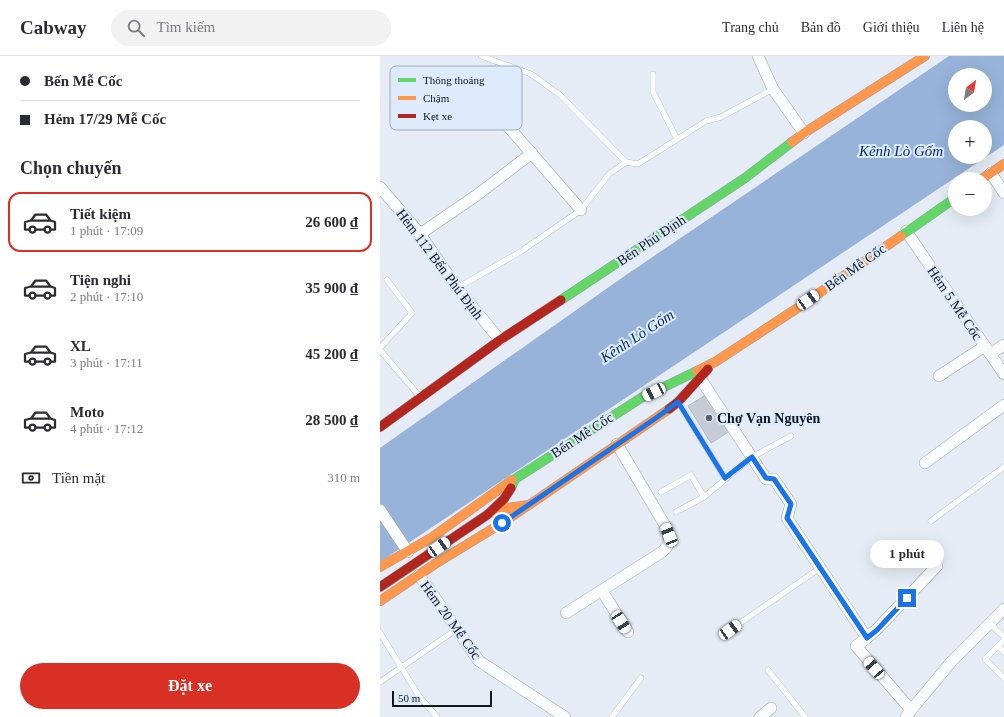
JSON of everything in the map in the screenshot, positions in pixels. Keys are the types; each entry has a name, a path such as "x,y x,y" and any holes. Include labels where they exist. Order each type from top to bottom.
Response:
{"street":[{"path":"758,56 773,89 804,133"},
{"name":"Bến Phú Định","path":"380,427 500,340 745,178 804,133 925,56"},
{"path":"511,130 581,210"},
{"path":"420,234 476,195 532,153"},
{"path":"992,172 1004,164"},
{"path":"992,182 1004,193"},
{"name":"Hẻm 112 Bến Phú Định","path":"380,187 420,234 457,288 500,340"},
{"name":"Bến Mễ Cốc","path":"380,567 641,398 715,362 796,309 948,203"},
{"name":"Hẻm 5 Mễ Cốc","path":"906,231 1004,374"},
{"path":"939,376 988,350 1004,345"},
{"name":"Bến Mễ Cốc","path":"380,601 529,505 617,444 652,413 678,402 715,362"},
{"path":"700,378 766,478 774,479 791,504 787,518 867,638"},
{"path":"641,398 652,413"},
{"path":"925,463 1004,405"},
{"path":"566,613 662,552 668,547 670,541 666,527 617,444"},
{"name":"Bến Mễ Cốc","path":"487,515 504,499 511,489 515,479"},
{"name":"Bến Mễ Cốc","path":"487,515 506,508 529,505"},
{"path":"380,510 407,550"},
{"path":"380,587 487,515"},
{"path":"937,566 877,630 856,646 908,714 952,661 1004,609"},
{"name":"Hẻm 20 Mễ Cốc","path":"419,575 479,661 565,717"},
{"path":"602,591 628,632"},
{"path":"760,717 771,708"}],"lane":[{"path":"481,56 509,66"},
{"path":"522,70 532,74 560,95 626,162 638,164 706,121 721,116 773,89"},
{"path":"653,74 653,92 677,139"},
{"path":"457,288 520,252 581,210 609,174 626,162"},
{"path":"387,280 412,313 380,349 420,397"},
{"path":"678,402 725,478"},
{"path":"676,512 704,497 752,457 791,436"},
{"path":"931,521 1004,467"},
{"path":"661,492 691,475 704,497"},
{"path":"730,630 820,568"},
{"path":"989,624 1004,637"},
{"path":"380,682 457,629"},
{"path":"380,633 419,696 436,717"},
{"path":"1004,640 984,660 1004,678"},
{"path":"998,646 1004,652"},
{"path":"768,670 805,717"},
{"path":"612,717 641,678"}],"water":[{"name":"Kênh Lò Gốm","path":"949,56 1004,56 1004,145 992,153 992,120 948,120 948,164 976,164 964,172 948,172 948,182 380,562 380,448 626,275"}],"building":[{"name":"Chợ Vạn Nguyên","path":"707,394 730,431 711,443 688,406"}],"traffic: fast":[{"path":"561,300 745,178 792,142"},
{"path":"901,236 948,203"},
{"path":"511,488 515,479 641,398 697,371"}],"traffic: slow":[{"path":"792,142 925,56"},
{"path":"992,172 1004,164"},
{"path":"697,371 715,362 796,309 901,236"},
{"path":"491,513 506,508 529,505 669,409"},
{"path":"380,567 431,538 512,480"},
{"path":"380,601 435,564 527,506"}],"traffic: jam":[{"path":"380,427 500,340 561,300"},
{"path":"669,409 678,402 708,369"},
{"path":"380,587 487,515 504,499 511,488"}],"place":[{"name":"Chợ Vạn Nguyên","path":"709,418"}],"route":[{"path":"502,523 678,402 725,478 752,457 766,478 774,479 791,504 787,518 867,638 877,630 907,598"}]}
